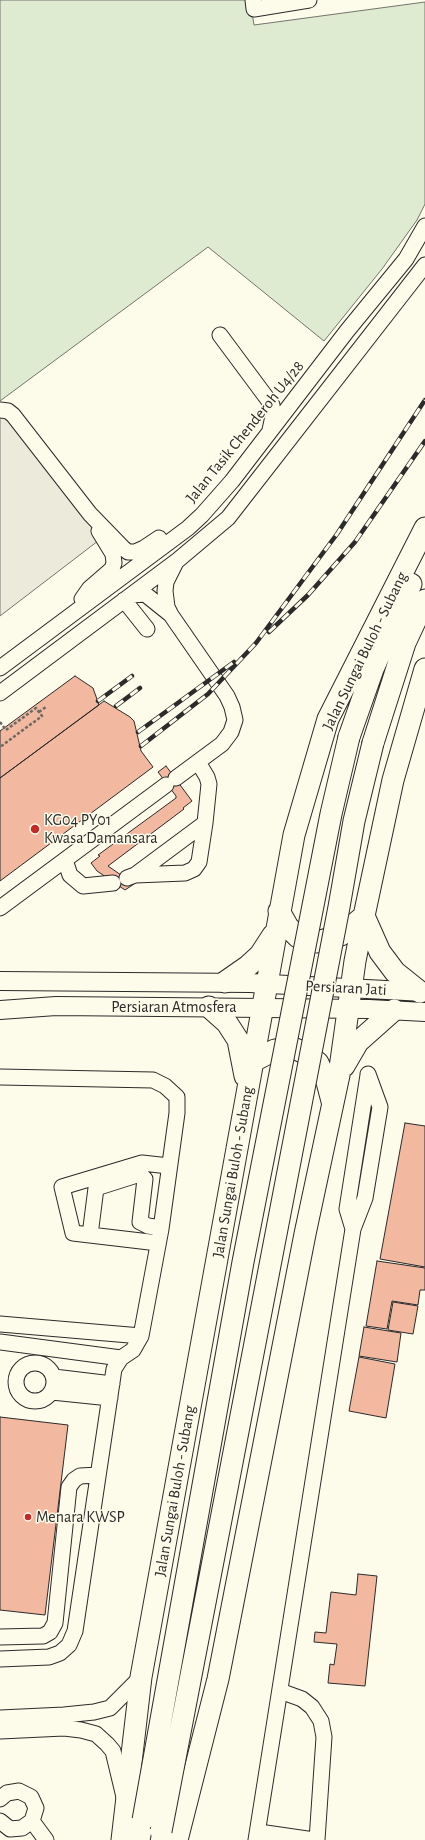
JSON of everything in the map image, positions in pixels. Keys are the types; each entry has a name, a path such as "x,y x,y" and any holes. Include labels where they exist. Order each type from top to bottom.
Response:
{"highway":[{"name":"Jalan Sungai Buloh - Subang","path":"122,1840 125,1802 141,1678 263,1008 277,921 294,835 328,719 425,528"},
{"name":"Jalan Sungai Buloh - Subang","path":"141,1830 243,1262 348,737 373,669 425,553"},
{"name":"Jalan Sungai Buloh - Subang","path":"165,1837 338,914 354,821 373,743 382,714 405,643 425,600"},
{"name":"Jalan Sungai Buloh - Subang","path":"165,1837 218,1679 305,1234 339,1075 351,988 364,916 392,780 425,669"},
{"path":"225,982 248,966 260,955 277,921 288,927 298,938 317,942 341,935 364,916 380,952 395,972 422,992"},
{"path":"209,1007 227,1023 238,1040 242,1056 247,1096"},
{"name":"Jalan Sungai Buloh - Subang","path":"339,1075 358,1042 394,1010"},
{"path":"253,1061 275,1050 291,1047 306,1054 318,1063 327,1082 333,1104"}],"main road":[{"name":"Persiaran Atmosfera","path":"0,980 225,982 266,984"},
{"name":"Persiaran Jati","path":"266,984 422,992"},
{"name":"Persiaran Atmosfera","path":"0,1010 56,1006 349,1009"},
{"name":"Persiaran Jati","path":"349,1009 425,1012"}],"street":[{"path":"253,0 254,8 309,0"},
{"name":"Jalan Tasik Chenderoh U4/28","path":"0,668 188,528 202,515 232,482 347,331 406,259 425,226"},
{"path":"0,693 178,560 228,518 425,265"},
{"path":"220,335 272,405 273,416 270,432"},
{"path":"272,405 284,403 296,398"},
{"path":"0,410 8,411 13,415 90,514 128,552 135,552 144,548 171,529 188,528"},
{"path":"78,610 82,597 112,568 114,563 113,554 102,538 90,514"},
{"path":"0,908 198,762 228,738 234,726 234,713 227,696 171,615 166,603 165,591 169,574 178,560"},
{"path":"128,598 145,594 171,615"},
{"path":"128,598 148,629"},
{"path":"198,762 204,770 209,784 205,823 199,862 194,869 185,873 131,876 205,823"},
{"path":"65,860 70,875 82,886 113,883"},
{"path":"280,1691 302,1699 312,1707 322,1721 324,1737 316,1840 257,1836 353,1229 365,1198 380,1107 368,1074 347,1209 353,1229"},
{"path":"0,1659 50,1657 60,1653 69,1645 75,1631 114,1369 121,1358 133,1350 141,1336 161,1228 177,1113 177,1097 165,1086 152,1080 3,1080"},
{"path":"158,1243 73,1233 62,1186 142,1163 170,1166"},
{"path":"90,1235 96,1188 140,1174 145,1179 140,1222 148,1226 161,1228"},
{"path":"0,1324 141,1336"},
{"path":"0,1342 121,1358"},
{"path":"53,1385 111,1391"},
{"path":"0,1637 43,1636 50,1632 55,1622 70,1487 74,1480 80,1476 98,1475"},
{"path":"55,1622 76,1623"},
{"path":"0,1718 64,1715 94,1712 110,1708 141,1678"},
{"path":"0,1731 64,1728 96,1734 113,1751 125,1802"},
{"path":"0,1799 7,1793 13,1791 26,1793 31,1797 36,1808 32,1821 22,1828 16,1830 10,1829 0,1821"},
{"path":"32,1821 46,1840"}],"path":[{"path":"39,712 46,707"},
{"path":"0,722 6,730 36,708 42,716 0,747"}],"green space":[{"path":"0,0 250,0 254,25 425,2 425,204 417,220 382,269 324,341 208,247 0,401"}],"shaded area":[{"path":"0,403 111,531 0,616"}],"building":[{"path":"75,676 93,688 99,705 0,778 0,731"},
{"name":"KG04 PY01 Kwasa Damansara","path":"104,701 134,721 141,751 153,767 0,881 0,778"},
{"path":"166,766 192,801 183,808 184,809 108,866 134,884 125,890 97,871 91,863 100,856 98,855 176,798 158,772"},
{"path":"405,1123 425,1126 425,1267 380,1259"},
{"path":"377,1261 425,1268 425,1290 420,1290 418,1305 392,1301 387,1329 366,1326"},
{"path":"393,1302 418,1306 413,1334 388,1330"},
{"path":"364,1327 401,1333 397,1362 359,1356"},
{"path":"359,1357 395,1364 386,1418 349,1411"},
{"name":"Menara KWSP","path":"0,1417 68,1425 45,1615 0,1610"},
{"path":"358,1574 377,1576 365,1686 328,1683 330,1664 334,1665 337,1644 314,1642 315,1632 326,1633 331,1592 356,1595"}],"railway":[{"path":"141,746 208,694 256,643 337,534 425,400"},
{"path":"269,632 308,595 355,542 425,441"},
{"path":"138,732 234,662"},
{"path":"98,701 132,676"},
{"path":"116,706 140,688"}],"place":[{"name":"KG04 PY01 Kwasa Damansara","path":"35,829"},
{"name":"Menara KWSP","path":"28,1517"}]}
